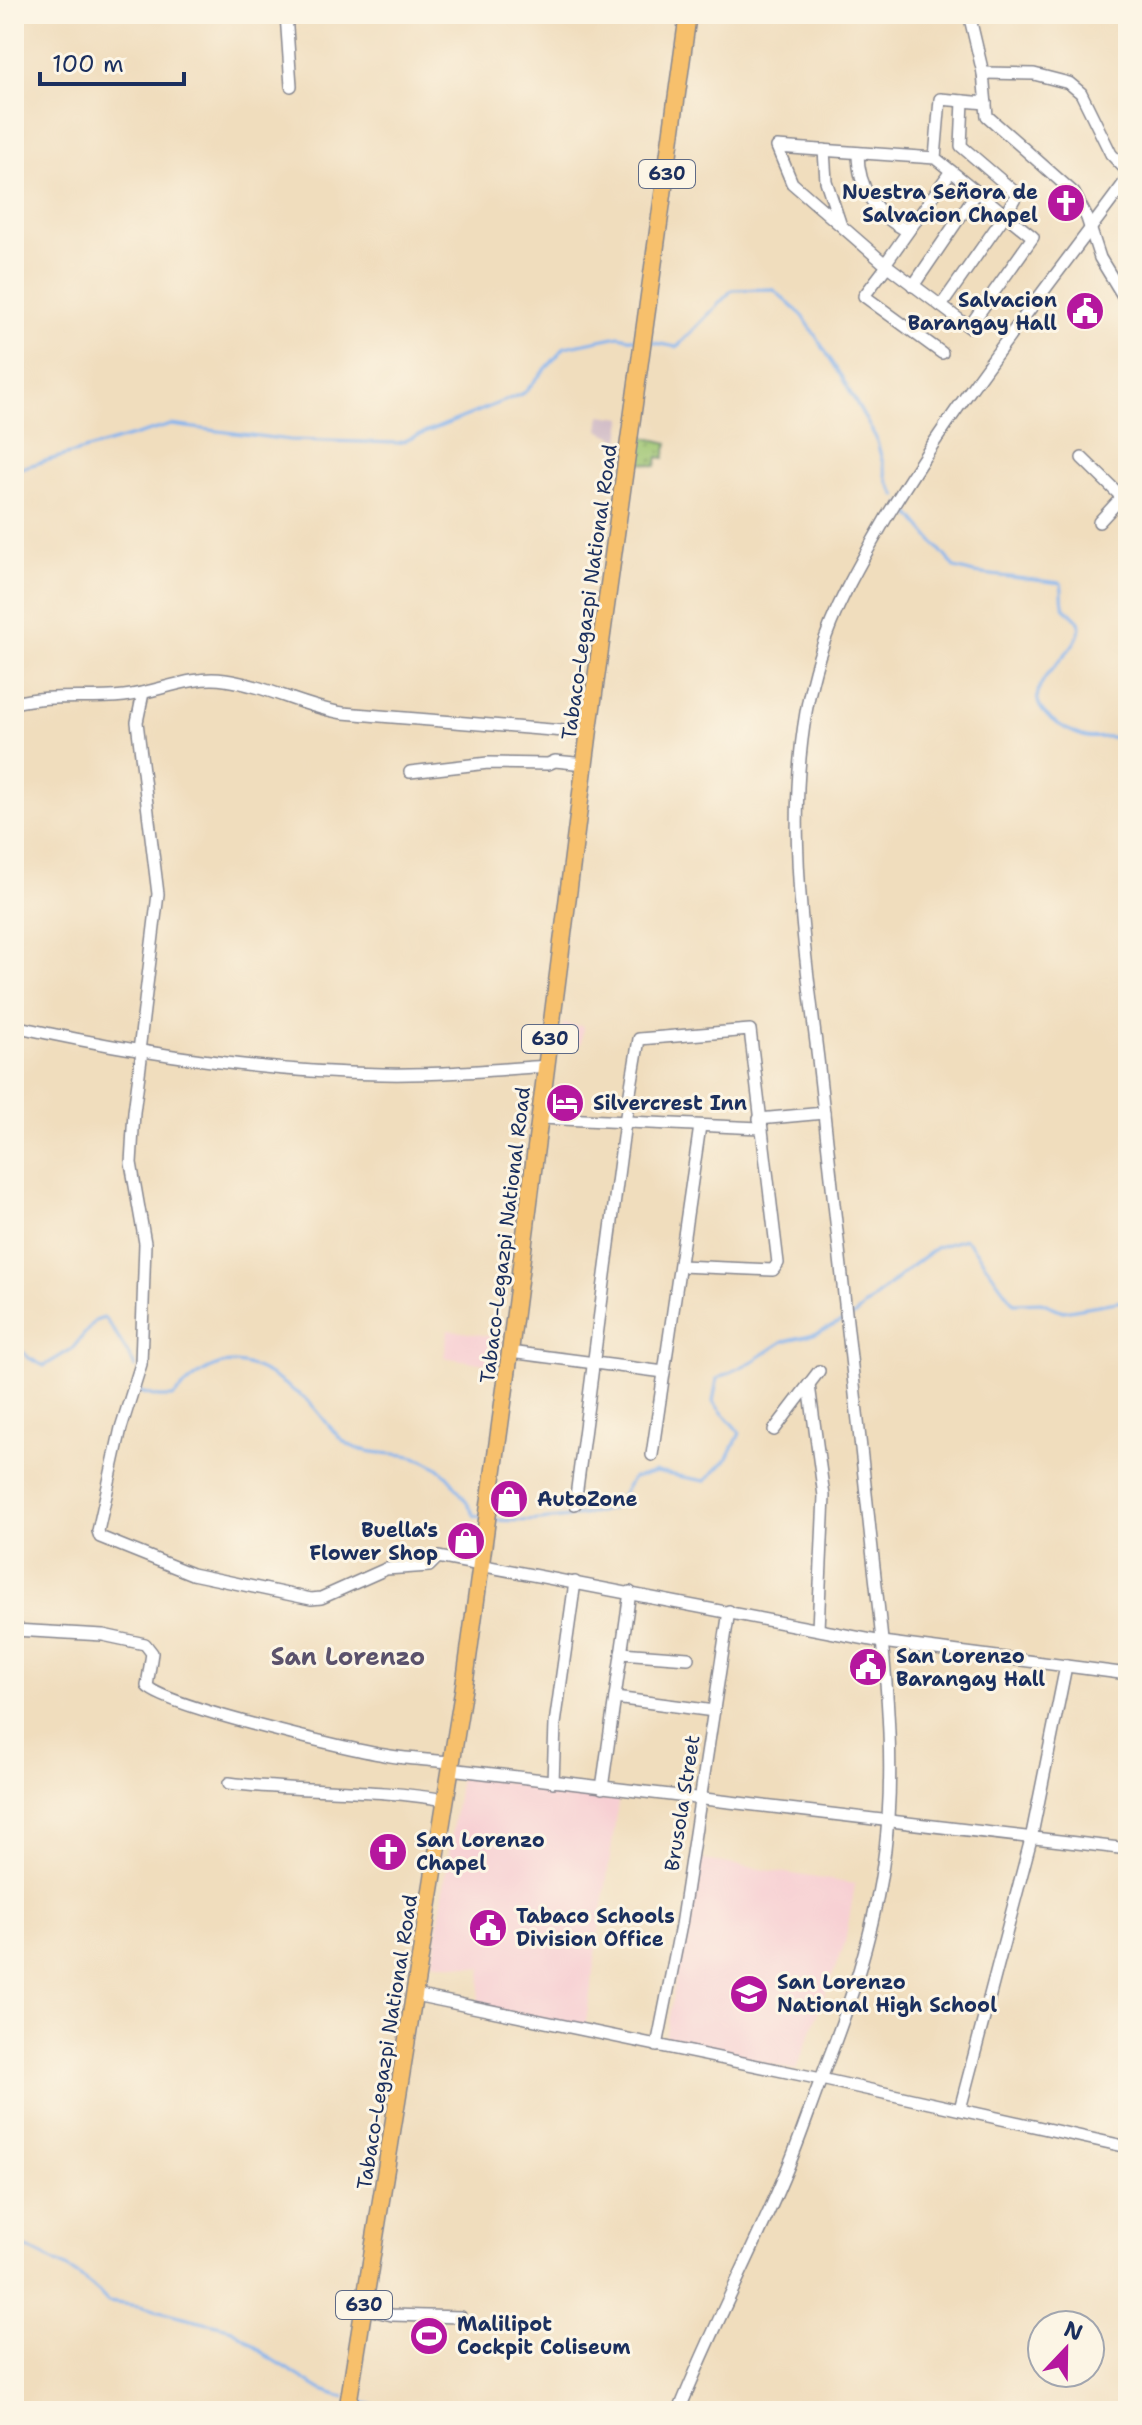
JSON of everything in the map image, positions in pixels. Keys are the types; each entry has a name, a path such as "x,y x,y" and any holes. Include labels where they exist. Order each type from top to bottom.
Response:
{"main road":[{"name":"Tabaco-Legazpi National Road","path":"348,2408 480,1565 589,733 688,14"}],"street":[{"path":"286,14 291,86"},
{"path":"969,14 983,73 987,116 1074,193 1091,229 1100,258 1128,304"},
{"path":"983,73 1034,74 1069,83 1081,93 1111,154 1128,172"},
{"path":"935,158 940,99 986,103"},
{"path":"941,306 1017,194 961,146 963,101"},
{"path":"777,147 935,158 1033,237 969,327 886,265 792,183 777,147"},
{"path":"824,150 826,181 842,226"},
{"path":"858,153 858,170 875,206 891,223 908,231"},
{"path":"942,353 864,296 951,171"},
{"path":"679,2411 786,2172 854,1991 881,1881 888,1822 891,1756 882,1642 848,1311 803,945 798,771 806,710 819,655 858,564 952,417 1128,178"},
{"path":"913,286 977,192"},
{"path":"1082,458 1125,500 1099,522"},
{"path":"14,703 38,698 143,693 199,678 219,679 274,691 312,706 343,713 589,733"},
{"path":"143,693 137,722 158,894 131,1163 145,1243 141,1364 109,1479 98,1531 100,1537 192,1574 311,1599 386,1569 429,1566 438,1557 882,1642 1128,1674"},
{"path":"410,772 488,763 548,764 555,761 585,764"},
{"path":"14,1026 140,1051 311,1071 385,1074 547,1066"},
{"path":"575,1504 625,1122 639,1039 750,1030 778,1263 773,1270 680,1266"},
{"path":"540,1118 700,1126 759,1123 824,1113"},
{"path":"652,1455 700,1126"},
{"path":"510,1352 664,1372"},
{"path":"774,1430 819,1371"},
{"path":"809,1385 824,1496 818,1629"},
{"path":"553,1782 555,1724 575,1582"},
{"path":"602,1788 630,1592"},
{"name":"Brusola Street","path":"657,2046 681,1925 729,1611"},
{"path":"14,1630 103,1635 145,1644 152,1653 147,1686 151,1690 180,1703 385,1755 553,1782 1128,1849"},
{"path":"621,1653 688,1658"},
{"path":"960,2109 1031,1839 1066,1666"},
{"path":"615,1698 714,1711"},
{"path":"229,1783 373,1791 445,1800"},
{"path":"415,1995 821,2079 1128,2147"},
{"path":"363,2308 392,2315 461,2317"}],"shaded area":[{"path":"601,415 623,418 620,440 599,430"},
{"path":"563,1024 583,1026 581,1044 561,1042"},
{"path":"448,1330 502,1338 498,1366 444,1357"},
{"path":"460,1776 619,1796 585,2029 478,2006 482,1968 433,1962"},
{"name":"San Lorenzo National High School","path":"698,1859 855,1884 845,1943 796,2070 664,2044"}],"green space":[{"path":"643,437 668,443 664,458 658,457 656,466 638,462"}],"waterway":[{"path":"1126,14 1128,39"},
{"path":"650,342 677,347 732,290 773,289 803,316 841,376 876,438 888,482 897,496"},
{"path":"14,470 171,425 290,440 399,443 524,393 565,347 619,336 639,340"},
{"path":"901,503 955,568 1061,583 1064,607 1080,626 1077,638 1040,686 1038,698 1043,711 1058,724 1079,735 1110,737 1128,744"},
{"path":"852,1317 937,1247 965,1239 1014,1303 1041,1302 1063,1311 1128,1300"},
{"path":"14,1343 29,1358 44,1366 72,1349 95,1321 104,1318 135,1367"},
{"path":"494,1520 554,1519 612,1509 633,1478 656,1472 705,1481 728,1458 740,1433 713,1402 717,1379 784,1341 818,1333 845,1320"},
{"path":"139,1386 140,1392 173,1397 213,1367 239,1363 253,1367 268,1373 306,1399 349,1445 429,1462 455,1485 475,1516 483,1517"},
{"path":"14,2242 77,2274 108,2302 139,2306 233,2329 268,2357 322,2390 344,2397"},
{"path":"355,2401 401,2411"}],"place":[{"name":"Nuestra Señora de Salvacion Chapel","path":"1066,203"},
{"name":"Salvacion Barangay Hall","path":"1085,311"},
{"name":"Silvercrest Inn","path":"565,1103"},
{"name":"AutoZone","path":"509,1499"},
{"name":"Buella's Flower Shop","path":"466,1541"},
{"name":"San Lorenzo Barangay Hall","path":"868,1667"},
{"name":"San Lorenzo Chapel","path":"388,1852"},
{"name":"Tabaco Schools Division Office","path":"488,1928"},
{"name":"San Lorenzo National High School","path":"749,1994"},
{"name":"Malilipot Cockpit Coliseum","path":"429,2336"}],"district":[{"name":"San Lorenzo","path":"348,1657"}]}
